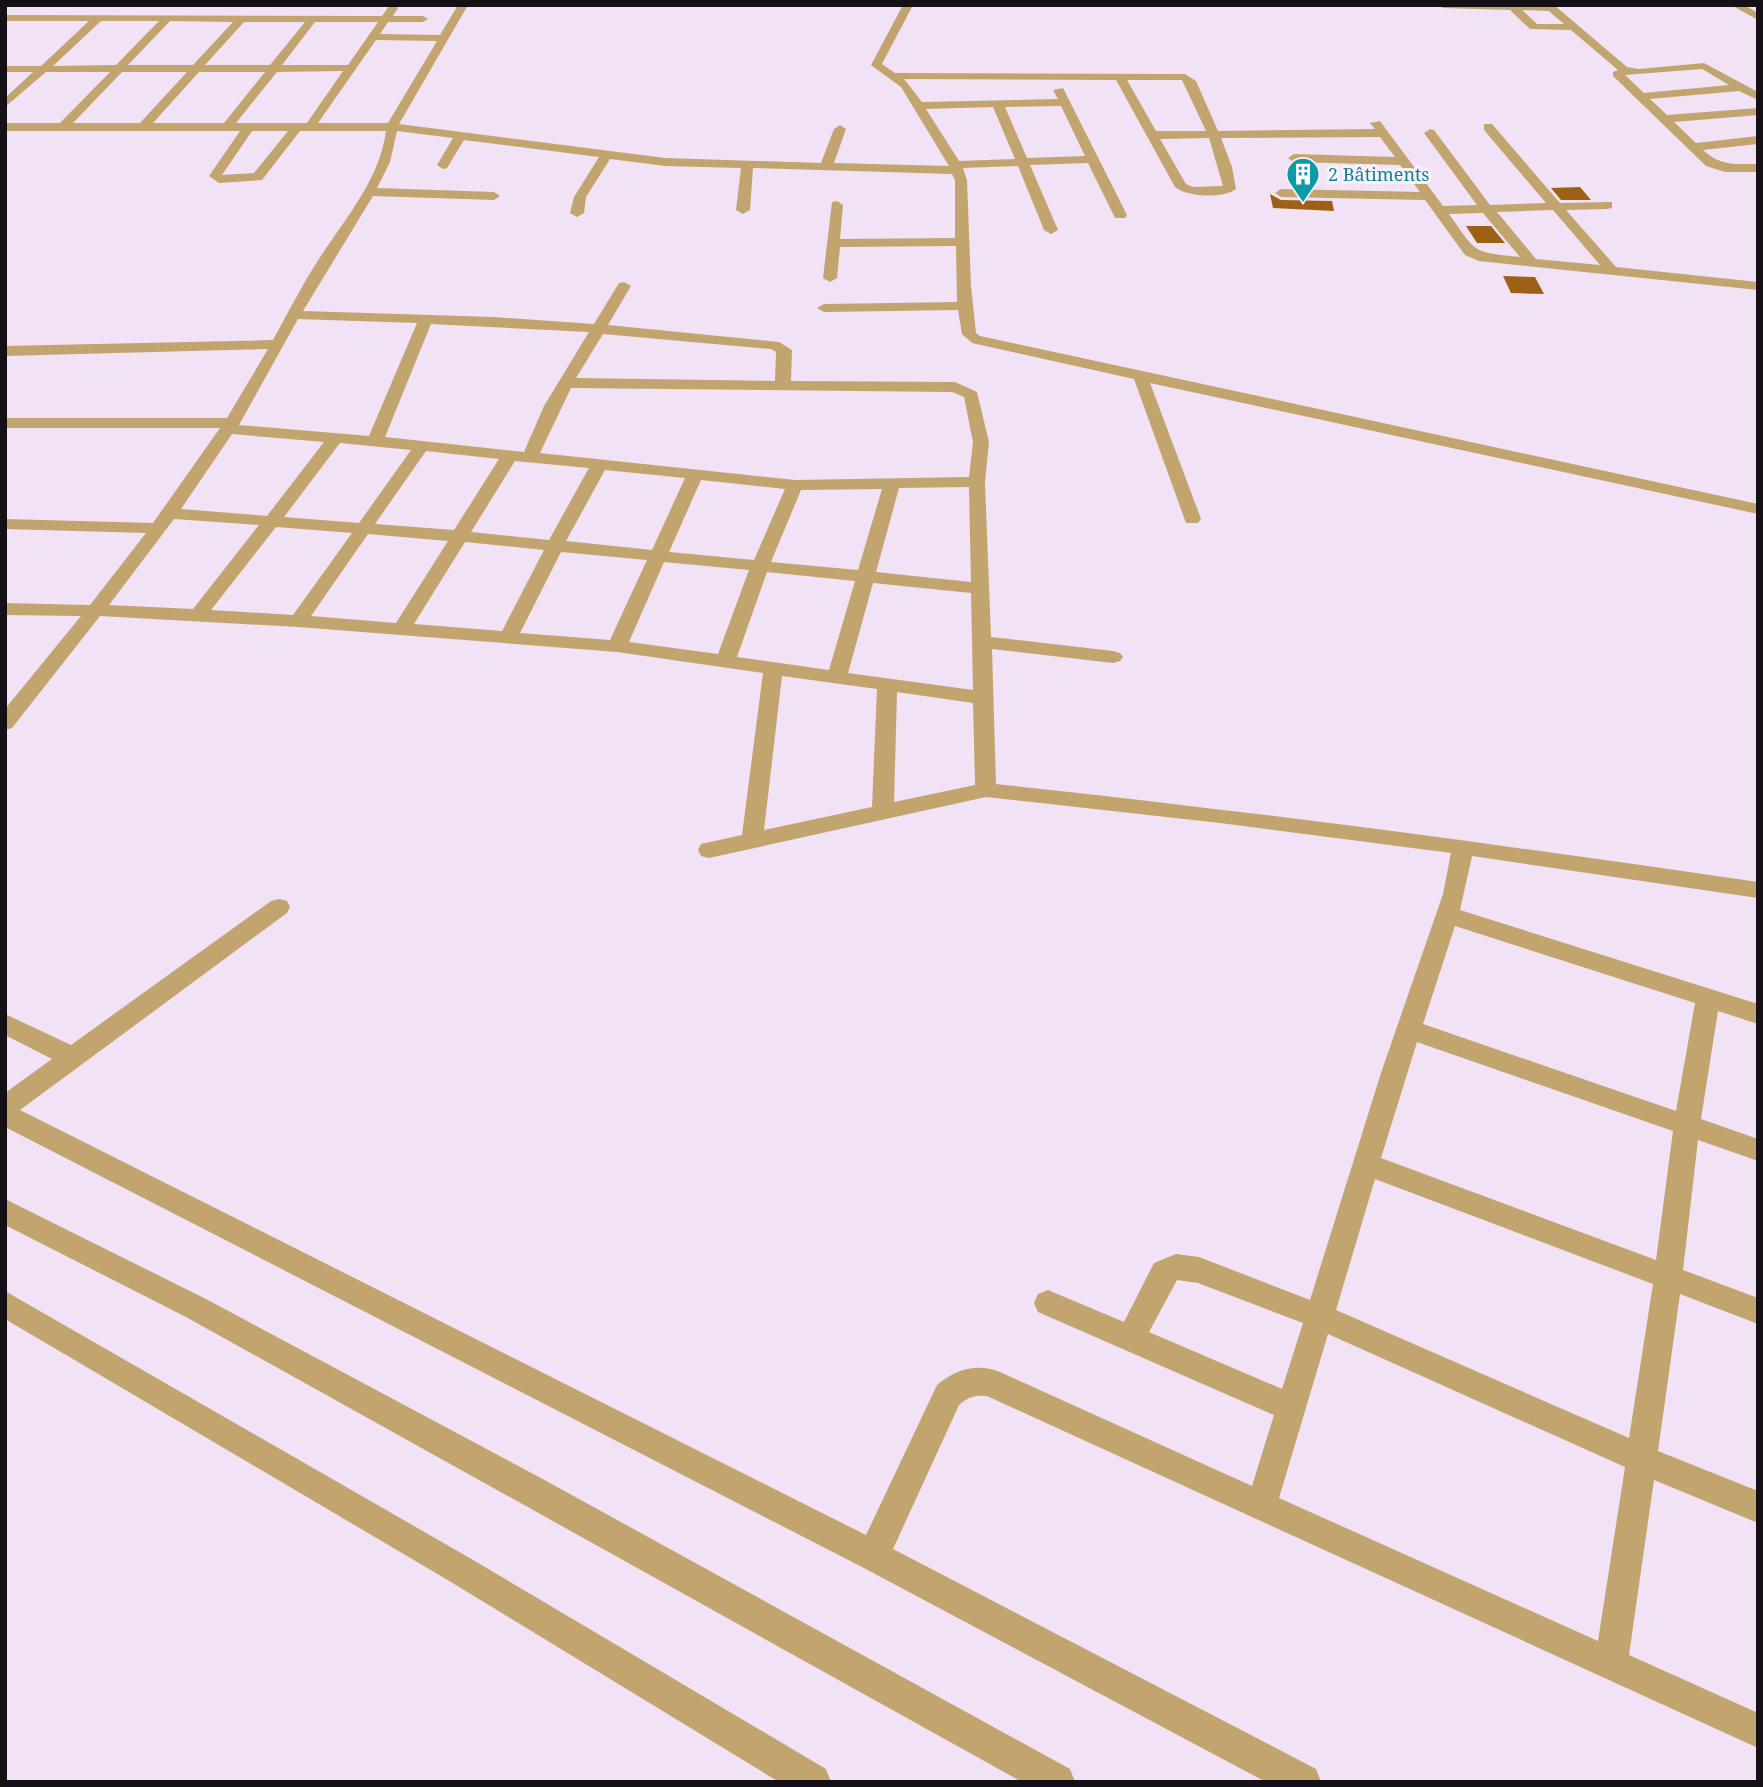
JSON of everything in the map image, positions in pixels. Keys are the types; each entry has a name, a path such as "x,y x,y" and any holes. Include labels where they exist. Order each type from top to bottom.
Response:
{"street":[{"path":"74,17 88,5"},
{"path":"210,18 222,5"},
{"path":"248,127 215,176 258,177 304,127 374,37 395,5"},
{"path":"5,723 164,521 230,426 367,192 390,149 392,127 463,5"},
{"path":"908,5 876,65 897,76 918,106 961,180 969,333 979,340 1141,378 1758,509"},
{"path":"1443,5 1550,7 1622,69 1628,71"},
{"path":"1736,5 1758,17"},
{"path":"1513,7 1535,27 1573,27"},
{"path":"5,18 423,19"},
{"path":"12,30 27,18"},
{"path":"5,104 100,18"},
{"path":"62,128 168,18"},
{"path":"142,128 242,18"},
{"path":"227,127 313,18"},
{"path":"374,37 443,38"},
{"path":"1758,97 1704,66 1617,74 1714,166 1758,168"},
{"path":"5,69 349,68"},
{"path":"897,76 1120,77 1188,79 1231,181 1228,190 1192,191 1181,187 1155,135 1120,77"},
{"path":"1639,97 1742,87"},
{"path":"918,106 997,103 1061,96 1120,215"},
{"path":"997,103 1051,230"},
{"path":"1664,119 1758,111"},
{"path":"5,127 392,127 665,162 747,165 956,168 1091,159"},
{"path":"1488,127 1611,270"},
{"path":"1155,135 1281,135 1380,128 1427,196 1474,255 1758,286"},
{"path":"826,167 840,129"},
{"path":"1430,133 1531,262"},
{"path":"1281,135 1303,176"},
{"path":"443,165 460,136"},
{"path":"1693,147 1758,140"},
{"path":"577,213 580,197 606,155"},
{"path":"1281,193 1303,176 1404,161"},
{"path":"743,210 747,165"},
{"path":"1303,176 1427,196"},
{"path":"367,192 494,196"},
{"path":"830,278 837,205"},
{"path":"1438,210 1606,205"},
{"path":"833,243 964,242"},
{"path":"530,457 552,406 624,286"},
{"path":"824,307 966,306"},
{"path":"294,314 493,321 668,334 782,347 783,385"},
{"path":"375,442 426,319"},
{"path":"5,351 278,344"},
{"path":"1141,378 1192,519"},
{"path":"567,383 938,387 965,390 971,395 981,442 977,482 986,790"},
{"path":"5,423 230,426 795,485 977,482"},
{"path":"198,615 336,438"},
{"path":"298,621 422,446"},
{"path":"402,629 510,455"},
{"path":"508,637 571,513 600,464"},
{"path":"617,646 695,474"},
{"path":"836,677 892,484"},
{"path":"725,662 760,566 795,485"},
{"path":"5,524 270,521 557,545 980,588"},
{"path":"5,609 298,621 617,646 984,698"},
{"path":"982,642 1113,657"},
{"path":"752,840 773,668"},
{"path":"883,812 887,684"},
{"path":"709,850 986,790 1462,846 1758,890"},
{"path":"1261,1507 1409,1029 1454,894 1462,846"},
{"path":"5,1107 279,906"},
{"path":"1447,915 1758,1014"},
{"path":"1611,1665 1668,1276 1687,1124 1708,998"},
{"path":"5,1024 72,1057"},
{"path":"1409,1029 1758,1150"},
{"path":"5,1115 873,1556 1303,1782"},
{"path":"1367,1164 1758,1311"},
{"path":"5,1212 196,1308 466,1454 1057,1782"},
{"path":"1131,1339 1164,1272 1176,1267 1199,1270 1321,1317 1642,1459 1758,1507"},
{"path":"1048,1303 1292,1408"},
{"path":"5,1304 493,1589 813,1782"},
{"path":"873,1556 948,1395 959,1384 973,1380 989,1382 1758,1731"}],"building":[{"path":"1580,187 1591,200 1561,200 1551,188"},
{"name":"2 Bâtiments","path":"1270,194 1281,200 1332,201 1334,211 1273,208"},
{"path":"1466,226 1491,226 1505,243 1477,243"},
{"path":"1503,276 1535,277 1544,294 1511,293"}],"place":[{"name":"2 Bâtiments","path":"1303,204"}]}
